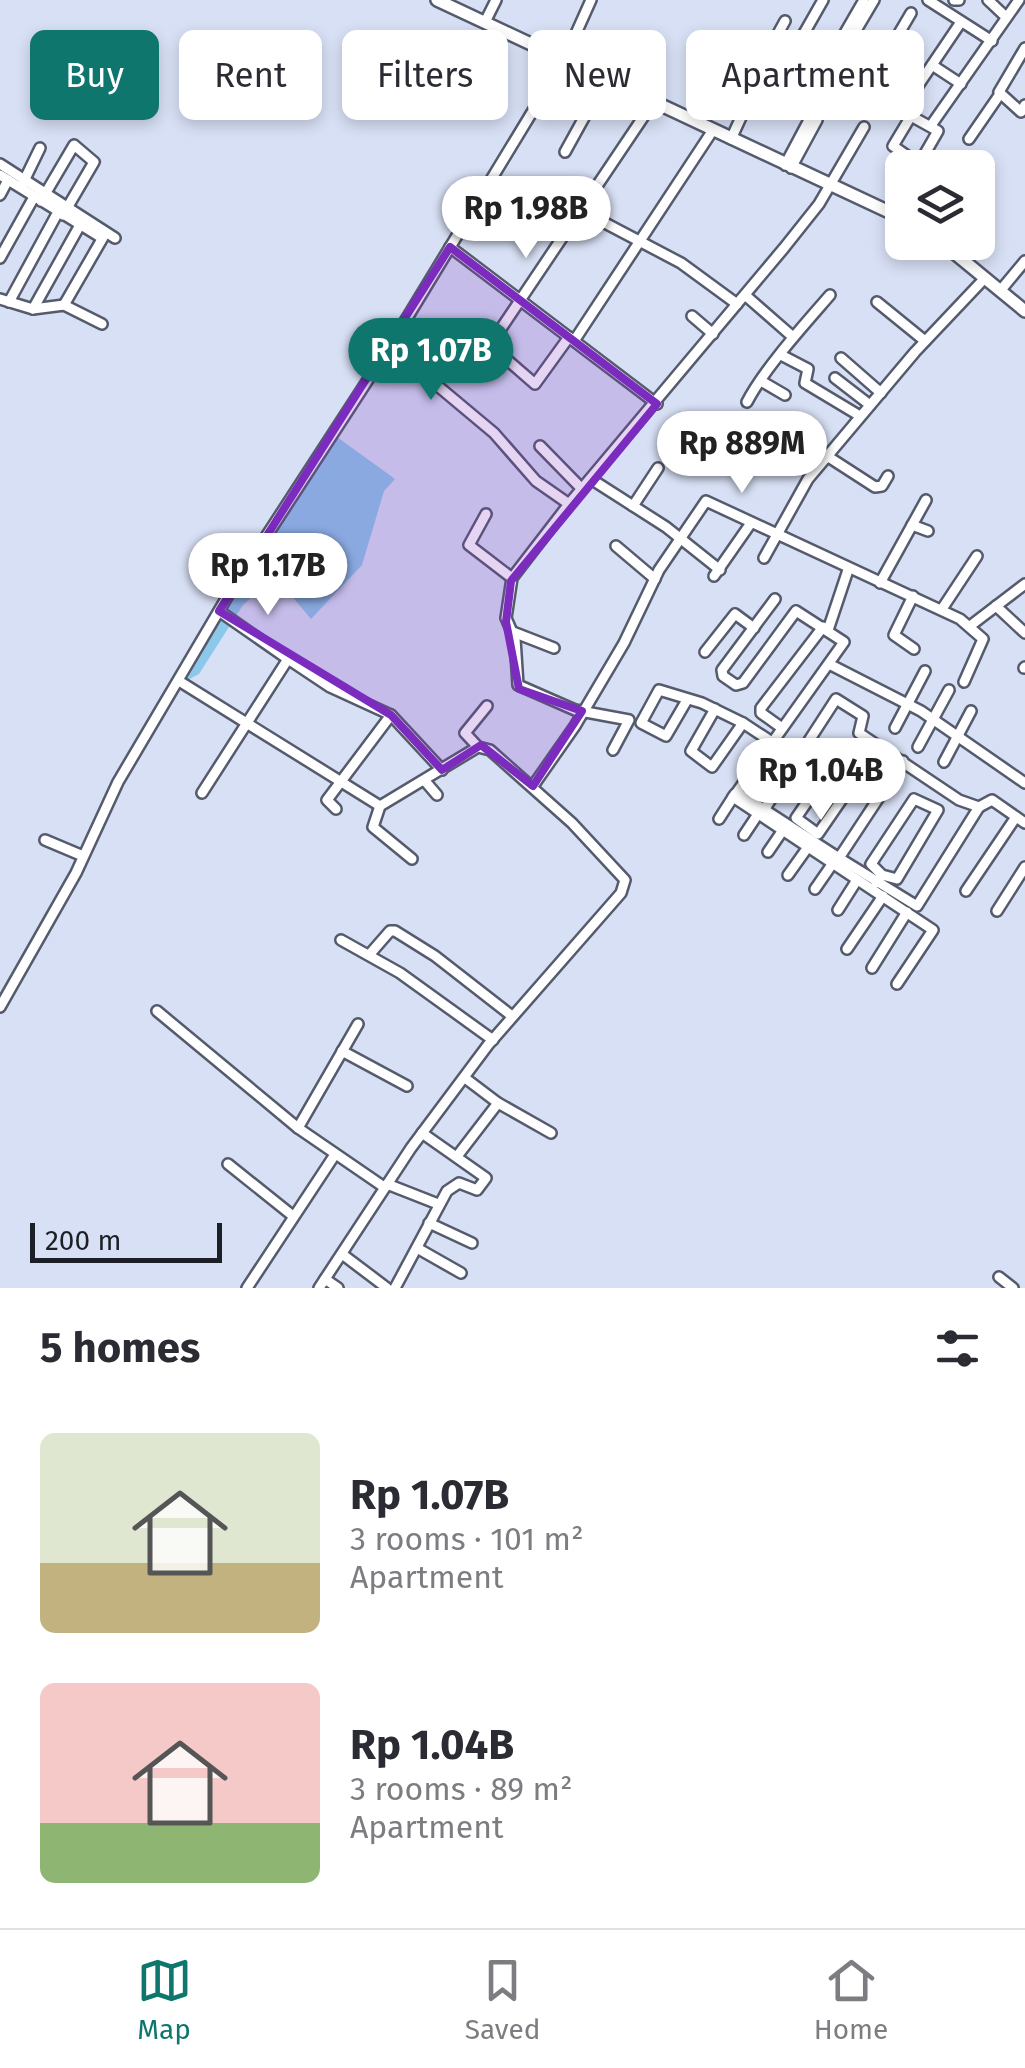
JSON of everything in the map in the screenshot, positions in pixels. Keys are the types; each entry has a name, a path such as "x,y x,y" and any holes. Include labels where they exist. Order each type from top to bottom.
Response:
{"main road":[{"path":"437,0 528,41"},
{"path":"666,107 885,210"},
{"path":"963,260 1025,311"}],"street":[{"path":"485,22 496,0"},
{"path":"577,30 590,0"},
{"path":"806,30 824,0"},
{"path":"849,30 864,0"},
{"path":"853,30 874,0"},
{"path":"928,0 941,3 961,22 992,41"},
{"path":"988,0 1009,13"},
{"path":"1001,0 1009,13"},
{"path":"932,124 1019,0"},
{"path":"901,30 911,14"},
{"path":"731,139 748,102 752,81 785,21"},
{"path":"924,77 961,22"},
{"path":"969,138 1000,94 1025,48"},
{"path":"932,65 962,84"},
{"path":"1000,94 1024,111"},
{"path":"912,116 932,124 938,131 922,162 894,149 912,116"},
{"path":"0,1007 77,870 118,782 220,611 390,346 528,119"},
{"path":"566,152 583,120"},
{"path":"642,120 584,212 490,343 522,376 537,383 642,242 714,130"},
{"path":"788,166 811,120"},
{"path":"613,750 629,720 582,711 524,691 517,672 513,632 506,618 512,578 745,294 830,185 864,127"},
{"path":"0,258 74,145 94,162 4,300 33,309 64,305 102,324"},
{"path":"22,184 40,148"},
{"path":"0,164 80,225 108,236"},
{"path":"0,195 4,177 22,184"},
{"path":"63,212 108,236"},
{"path":"584,212 703,277 737,304"},
{"path":"33,309 80,225"},
{"path":"64,305 108,236"},
{"path":"450,247 657,404"},
{"path":"1000,292 1025,262"},
{"path":"764,558 826,458 925,341 985,278"},
{"path":"745,294 793,337"},
{"path":"747,402 793,337 830,295"},
{"path":"876,302 925,341"},
{"path":"692,316 713,334"},
{"path":"390,346 494,433 536,482 569,504"},
{"path":"782,355 808,369 805,382 860,416"},
{"path":"841,358 881,393"},
{"path":"835,378 870,405"},
{"path":"761,381 785,395"},
{"path":"797,434 826,458 875,487 882,486 888,476"},
{"path":"540,446 582,489"},
{"path":"633,506 658,468"},
{"path":"591,480 682,540 717,573 751,524"},
{"path":"880,583 926,500"},
{"path":"533,786 624,643 655,579 706,502 848,570 942,608 970,626 984,641 964,682"},
{"path":"486,514 469,545 512,578"},
{"path":"912,525 928,531"},
{"path":"616,546 655,579"},
{"path":"942,608 977,556"},
{"path":"777,734 761,714 761,708 826,628 848,570"},
{"path":"970,626 1025,584"},
{"path":"912,596 894,635 914,649"},
{"path":"718,819 844,642 796,611 743,683 736,685 722,676 722,670 775,600"},
{"path":"996,606 1025,633"},
{"path":"220,611 330,687 391,715 442,770"},
{"path":"705,652 734,614 754,628"},
{"path":"513,632 554,648"},
{"path":"202,793 288,659"},
{"path":"829,664 908,704 1022,780 1025,767"},
{"path":"895,728 925,671"},
{"path":"180,681 380,806"},
{"path":"687,700 666,736 641,723 659,690 715,708 743,723 777,734"},
{"path":"918,746 949,690"},
{"path":"744,835 836,699 863,716 858,732 960,800 979,806"},
{"path":"338,1288 322,1283 422,1133 492,1040 626,884 533,786 498,756 478,747 465,732 487,706"},
{"path":"715,708 691,751 712,767 743,723"},
{"path":"944,762 971,712"},
{"path":"336,810 327,800 391,715"},
{"path":"412,859 373,827 380,806 478,747"},
{"path":"761,812 805,830 822,833 864,767 842,752 796,818 805,830 857,880 933,930 897,984"},
{"path":"815,889 904,760"},
{"path":"425,781 437,795"},
{"path":"735,794 808,846 879,879 912,906 920,904 979,806 992,800 1020,820 966,891"},
{"path":"914,799 938,810 897,878 879,879 871,864 914,799"},
{"path":"768,852 783,830"},
{"path":"45,840 83,856"},
{"path":"788,876 808,846"},
{"path":"997,910 1025,867"},
{"path":"838,910 857,880"},
{"path":"848,949 882,896"},
{"path":"872,968 907,912"},
{"path":"369,955 390,931 400,934 512,1016"},
{"path":"340,940 369,955 492,1040"},
{"path":"157,1011 334,1156 386,1186 438,1204"},
{"path":"298,1128 358,1024"},
{"path":"342,1052 407,1086"},
{"path":"466,1078 498,1104 551,1132"},
{"path":"458,1154 498,1104"},
{"path":"395,1288 438,1204 454,1184 477,1190 485,1183 485,1174 422,1133"},
{"path":"246,1288 334,1156"},
{"path":"228,1164 293,1216"},
{"path":"429,1222 472,1243"},
{"path":"416,1248 461,1273"},
{"path":"342,1254 387,1288"},
{"path":"999,1277 1014,1288"}],"highlighted area":[{"path":"450,247 657,404 511,581 506,622 519,689 582,711 533,786 481,745 442,770 391,715 219,611"}],"water":[{"path":"337,437 395,479 384,491 362,565 311,619 285,588 267,583 243,605 199,674 186,681 234,595"}]}
